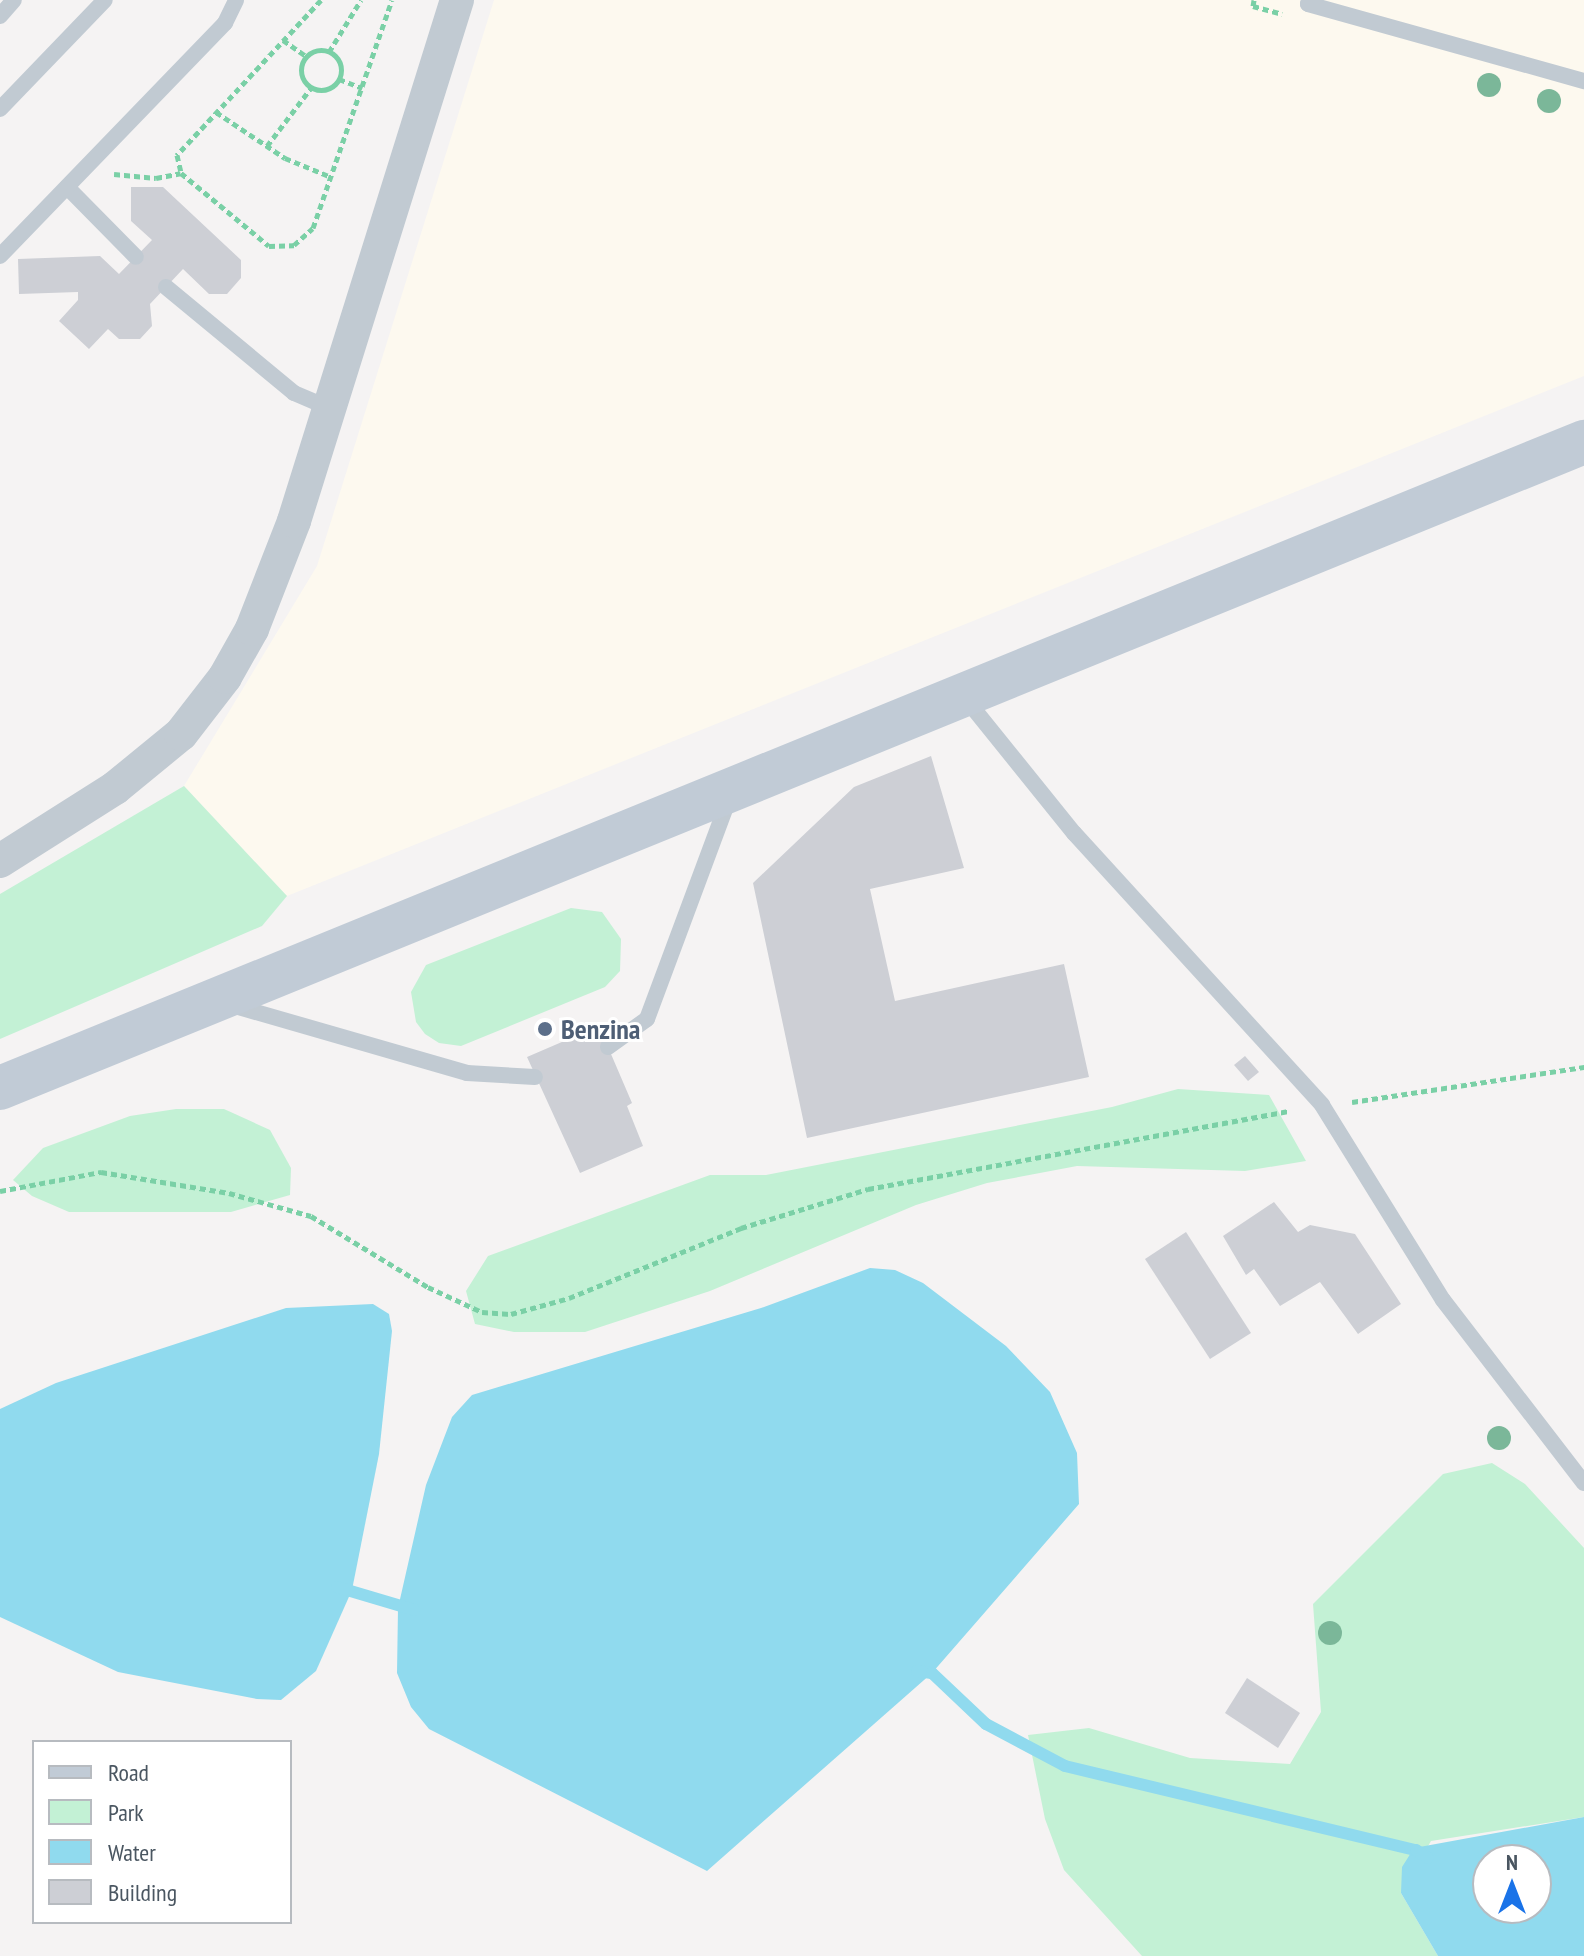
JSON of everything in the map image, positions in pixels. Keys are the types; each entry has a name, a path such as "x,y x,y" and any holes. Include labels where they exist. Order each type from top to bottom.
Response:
{"main road":[{"path":"0,1088 1584,442"}],"street":[{"path":"0,861 115,788 181,734 225,677 252,629 294,521 327,407 457,0"}],"lane":[{"path":"0,16 14,0"},
{"path":"0,109 105,0"},
{"path":"0,256 225,23 236,0"},
{"path":"1309,0 1308,4 1584,81"},
{"path":"67,187 136,257"},
{"path":"166,287 294,393 327,407"},
{"path":"964,696 1074,833 1322,1105 1443,1300 1584,1483"},
{"path":"608,1047 647,1019 732,792"},
{"path":"215,1000 467,1073 535,1077"}],"path":[{"path":"321,0 177,155 181,173 259,242 281,247 294,245 313,228 392,0"},
{"path":"329,52 361,0"},
{"path":"283,40 306,56 329,52 338,58 339,79"},
{"path":"306,56 301,74 311,88 326,90 339,79"},
{"path":"339,79 362,88"},
{"path":"267,146 311,88"},
{"path":"216,112 267,146 331,177"},
{"path":"86,168 126,177 181,173"},
{"path":"0,1191 101,1172 229,1193 311,1216 428,1287 482,1312 511,1314 569,1298 741,1228 868,1189 1322,1105 1470,1088 1584,1067"}],"shaded area":[{"path":"494,0 1584,0 1584,376 287,896 184,786 317,566"}],"green space":[{"path":"184,786 287,896 262,926 0,1039 0,894"},
{"path":"571,908 602,912 621,939 620,971 605,987 461,1046 439,1043 425,1034 416,1022 411,992 426,965"},
{"path":"1178,1089 1269,1095 1306,1161 1245,1171 1077,1166 987,1183 916,1205 710,1291 585,1332 514,1332 475,1324 466,1291 488,1256 710,1175 766,1175 1112,1107"},
{"path":"176,1109 224,1109 270,1130 291,1168 290,1195 231,1212 69,1212 32,1196 13,1180 43,1148 130,1116"},
{"path":"1492,1463 1525,1484 1584,1548 1584,1817 1431,1841 1401,1893 1438,1956 1142,1956 1064,1870 1045,1819 1028,1735 1089,1728 1190,1758 1290,1764 1321,1712 1313,1604 1443,1474"}],"water":[{"path":"870,1268 895,1270 923,1283 1006,1346 1050,1392 1077,1453 1079,1504 932,1673 707,1871 429,1729 411,1707 397,1673 398,1608 426,1485 452,1417 472,1395 761,1308"},
{"path":"373,1304 389,1314 392,1331 379,1454 352,1590 316,1671 281,1700 257,1699 118,1672 0,1617 0,1409 56,1383 286,1308"},
{"path":"1584,1817 1584,1956 1438,1956 1401,1893 1402,1867 1414,1848"}],"building":[{"path":"131,187 163,187 241,260 241,278 227,294 209,294 183,269 150,304 152,326 140,339 119,339 108,329 89,349 59,321 78,300 78,292 19,294 18,259 100,256 119,274 152,240 131,221"},
{"path":"931,756 964,868 870,889 895,1001 1064,964 1089,1077 807,1138 753,883 854,787"},
{"path":"599,1026 632,1103 627,1106 643,1146 580,1173 527,1057"},
{"path":"1245,1056 1259,1072 1248,1081 1234,1065"},
{"path":"1274,1202 1298,1232 1310,1225 1355,1234 1401,1304 1358,1334 1320,1282 1280,1306 1254,1269 1246,1275 1223,1236"},
{"path":"1186,1232 1251,1333 1210,1359 1145,1259"},
{"path":"1247,1678 1300,1713 1278,1748 1225,1713"}],"waterway":[{"path":"337,1587 414,1610"},
{"path":"917,1671 932,1673 986,1724 1065,1766 1416,1850 1428,1858"}],"place":[{"name":"Benzina","path":"545,1029"}]}
